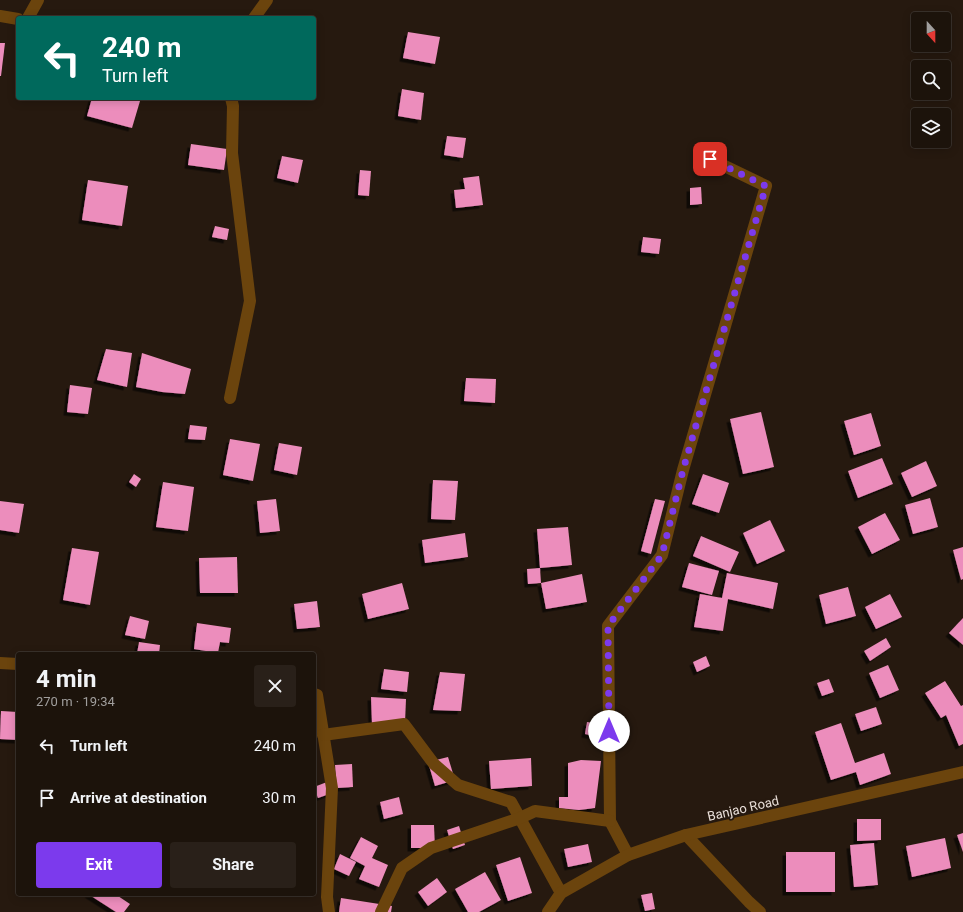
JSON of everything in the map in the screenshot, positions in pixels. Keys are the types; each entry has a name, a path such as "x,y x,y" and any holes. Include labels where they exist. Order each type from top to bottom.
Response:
{"street":[{"path":"29,16 38,0"},
{"path":"255,16 267,0"},
{"path":"0,16 16,19"},
{"path":"230,398 250,301 232,153 233,106 232,100"},
{"path":"628,854 610,821 608,626 662,555 683,470 766,186 710,159"},
{"path":"0,663 16,664"},
{"path":"316,695 332,788 327,897 329,912"},
{"path":"323,735 404,724 434,764 458,785 510,802 561,893"},
{"name":"Banjao Road","path":"548,912 561,893 628,854 686,835 963,772"},
{"path":"381,912 402,868 431,848 520,818 535,811 610,821"},
{"path":"686,835 760,912"}],"building":[{"path":"408,32 440,37 435,64 403,58"},
{"path":"0,43 5,43 1,76 0,76"},
{"path":"402,89 424,93 421,120 398,116"},
{"path":"91,100 140,101 132,128 87,116"},
{"path":"447,136 466,138 463,158 444,155"},
{"path":"191,144 227,149 224,170 188,165"},
{"path":"282,156 303,160 298,183 277,178"},
{"path":"360,170 371,171 369,196 358,195"},
{"path":"479,176 483,205 456,208 454,190 465,189 463,178"},
{"path":"88,180 128,186 122,226 82,220"},
{"path":"701,187 702,204 690,205 690,188"},
{"path":"215,226 229,229 227,240 212,237"},
{"path":"643,237 661,239 659,254 641,252"},
{"path":"106,349 132,353 127,387 97,380"},
{"path":"142,353 191,369 185,394 162,392 136,387"},
{"path":"466,378 496,379 495,403 464,401"},
{"path":"70,385 92,388 88,414 67,412"},
{"path":"761,412 774,467 743,474 730,419"},
{"path":"871,413 881,446 854,455 844,421"},
{"path":"190,425 207,427 205,440 188,439"},
{"path":"230,439 260,444 253,481 223,475"},
{"path":"279,443 302,447 297,475 274,470"},
{"path":"882,458 893,484 858,498 848,471"},
{"path":"926,461 937,486 912,497 901,473"},
{"path":"134,474 141,479 136,487 129,482"},
{"path":"703,474 729,483 719,513 692,504"},
{"path":"433,480 458,481 455,520 431,519"},
{"path":"163,482 194,487 188,531 156,527"},
{"path":"930,498 938,527 913,534 905,505"},
{"path":"276,499 280,531 260,533 257,501"},
{"path":"655,499 665,501 651,554 641,551"},
{"path":"0,501 24,504 19,533 0,530"},
{"path":"885,513 900,540 872,554 858,527"},
{"path":"770,520 785,551 757,564 743,533"},
{"path":"568,527 572,565 540,568 537,529"},
{"path":"465,533 468,557 425,563 422,540"},
{"path":"701,536 739,552 730,572 693,556"},
{"path":"963,547 963,579 961,580 953,550"},
{"path":"72,548 99,552 90,605 63,600"},
{"path":"237,557 238,593 200,593 199,558"},
{"path":"689,563 719,571 712,595 682,587"},
{"path":"540,568 541,583 528,584 527,569"},
{"path":"727,573 778,583 773,609 728,599 723,631 694,627 700,594 722,598"},
{"path":"582,574 587,602 546,609 541,583"},
{"path":"402,583 409,609 368,619 362,594"},
{"path":"848,587 856,616 826,624 819,595"},
{"path":"890,594 902,617 876,629 865,607"},
{"path":"317,601 320,627 297,629 294,604"},
{"path":"130,616 149,621 145,639 125,635"},
{"path":"963,618 963,645 949,633"},
{"path":"197,623 231,628 229,643 220,642 218,652 194,649"},
{"path":"886,638 891,647 870,661 864,651"},
{"path":"139,642 160,645 159,652 137,652"},
{"path":"706,656 710,666 697,672 693,662"},
{"path":"888,665 899,690 880,698 869,673"},
{"path":"384,669 409,672 407,692 381,689"},
{"path":"440,672 465,674 461,711 433,710"},
{"path":"829,679 834,692 822,696 817,683"},
{"path":"945,681 961,706 963,705 963,744 959,746 946,715 941,718 925,693"},
{"path":"371,697 406,699 405,723 372,723"},
{"path":"876,707 882,724 861,731 855,714"},
{"path":"1,711 16,712 16,740 0,739"},
{"path":"587,722 601,724 599,737 585,734"},
{"path":"841,723 855,763 884,753 891,774 860,785 856,772 831,780 815,732"},
{"path":"448,757 455,780 435,786 428,762"},
{"path":"531,758 532,786 491,789 489,761"},
{"path":"581,760 601,761 595,808 579,810 559,808 559,797 568,797 568,763"},
{"path":"352,764 353,787 337,788 335,765"},
{"path":"327,782 332,793 318,798 316,786"},
{"path":"399,797 403,814 384,819 380,802"},
{"path":"857,819 881,819 881,840 857,841"},
{"path":"411,825 434,825 435,848 411,848"},
{"path":"459,826 465,845 453,849 447,830"},
{"path":"963,833 963,852 957,835"},
{"path":"361,837 378,846 372,858 388,865 379,887 359,879 365,866 350,858"},
{"path":"945,838 951,868 912,877 906,846"},
{"path":"874,843 878,885 854,887 850,845"},
{"path":"588,844 592,862 568,867 564,849"},
{"path":"786,852 835,852 835,892 786,892"},
{"path":"340,854 356,862 349,876 334,869"},
{"path":"520,857 532,893 508,901 496,865"},
{"path":"485,872 501,900 479,912 468,912 455,889"},
{"path":"437,878 447,892 428,906 418,892"},
{"path":"652,893 655,909 645,911 641,895"},
{"path":"91,896 118,896 130,904 124,912 116,912"},
{"path":"341,898 392,906 391,912 339,912"}],"route":[{"path":"609,731 608,626 662,555 683,470 766,186 710,159"}]}
